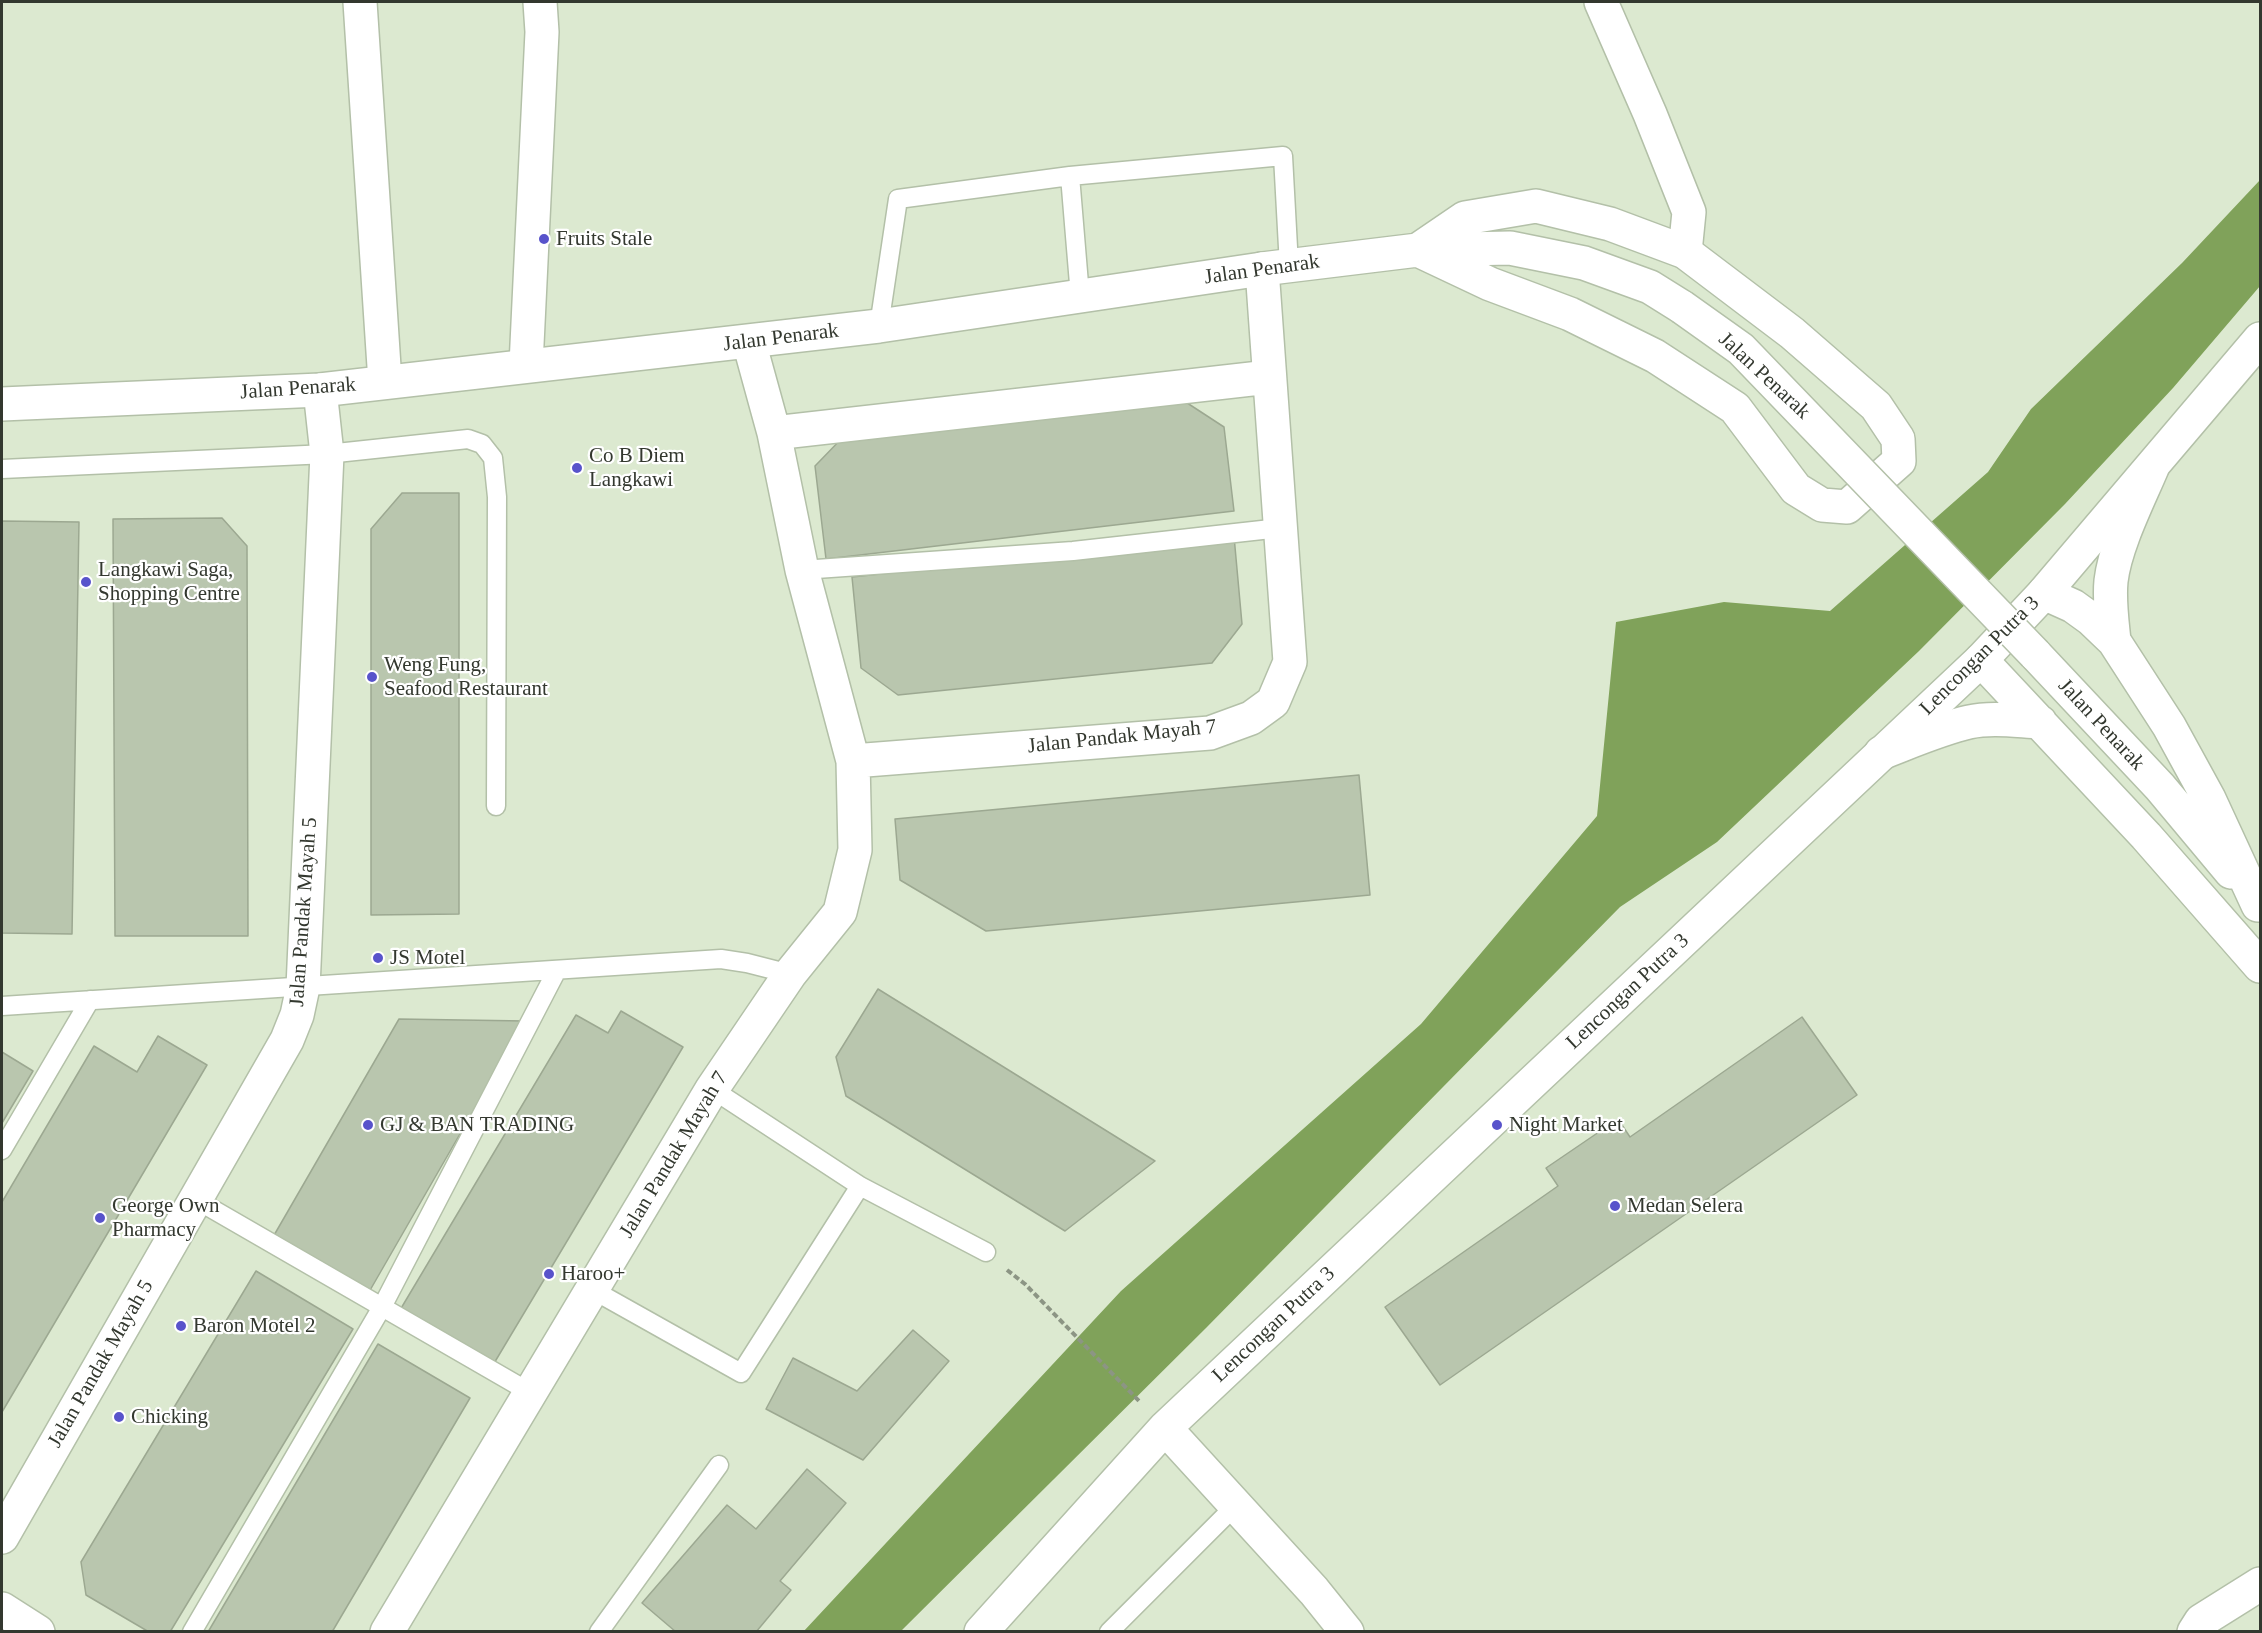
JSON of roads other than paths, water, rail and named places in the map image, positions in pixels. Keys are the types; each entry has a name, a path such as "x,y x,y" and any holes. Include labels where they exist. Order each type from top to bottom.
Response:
{"street":[{"path":"360,2 385,382"},
{"path":"526,365 542,32 540,2"},
{"path":"1601,2 1650,114 1689,212 1685,252"},
{"path":"1536,206 1610,224 1685,252 1792,333 1876,406 1898,439 1899,461 1847,507 1821,505 1797,489 1735,408 1654,356 1570,314 1490,284 1418,250 1465,218 1536,206"},
{"name":"Jalan Penarak","path":"2,404 320,390 879,326 1276,267 1418,250 1510,248 1584,264 1650,287 1741,349 2160,787 2259,907"},
{"name":"Jalan Pandak Mayah 7","path":"853,761 1210,733 1251,718 1273,702 1290,662 1269,378 1276,267"},
{"name":"Lencongan Putra 3","path":"981,1632 1165,1428 1981,660 2152,468 2260,339"},
{"name":"Jalan Pandak Mayah 7","path":"387,1632 712,1089 790,974 840,912 855,850 853,761 802,570 774,433 749,342"},
{"path":"774,433 1269,378"},
{"name":"Jalan Pandak Mayah 5","path":"2,1537 287,1040 297,1015 303,987 327,454 320,390"},
{"path":"2115,641 2110,611 2111,580 2117,554 2152,468"},
{"path":"2043,593 2073,606 2115,641 2169,726 2209,799 2259,907"},
{"path":"1981,660 2146,836 2260,966"},
{"path":"1881,753 1933,733 1971,722 1994,720 2040,722"},
{"path":"1165,1428 1314,1592 1347,1632"},
{"path":"2194,1632 2201,1621 2260,1584"},
{"path":"2,1609 38,1632"}],"lane":[{"path":"879,326 898,199 1070,176 1283,156 1276,267"},
{"path":"1070,176 1080,296"},
{"path":"2,469 327,454 468,439 482,444 493,458 497,497 496,806"},
{"path":"802,570 1072,551 1280,528"},
{"path":"2,1006 721,959 790,974"},
{"path":"192,1632 382,1307 557,970"},
{"path":"2,1149 90,1000"},
{"path":"712,1089 860,1186 986,1252"},
{"path":"593,1290 741,1373 860,1186"},
{"path":"195,1199 531,1393"},
{"path":"599,1632 719,1465"},
{"path":"1109,1632 1236,1505"}],"place":[{"name":"Fruits Stale","path":"544,239"},
{"name":"Co B Diem Langkawi","path":"577,468"},
{"name":"Langkawi Saga, Shopping Centre","path":"86,582"},
{"name":"Weng Fung, Seafood Restaurant","path":"372,677"},
{"name":"JS Motel","path":"378,958"},
{"name":"GJ & BAN TRADING","path":"368,1125"},
{"name":"Night Market","path":"1497,1125"},
{"name":"Medan Selera","path":"1615,1206"},
{"name":"George Own Pharmacy","path":"100,1218"},
{"name":"Haroo+","path":"549,1274"},
{"name":"Baron Motel 2","path":"181,1326"},
{"name":"Chicking","path":"119,1417"}]}
